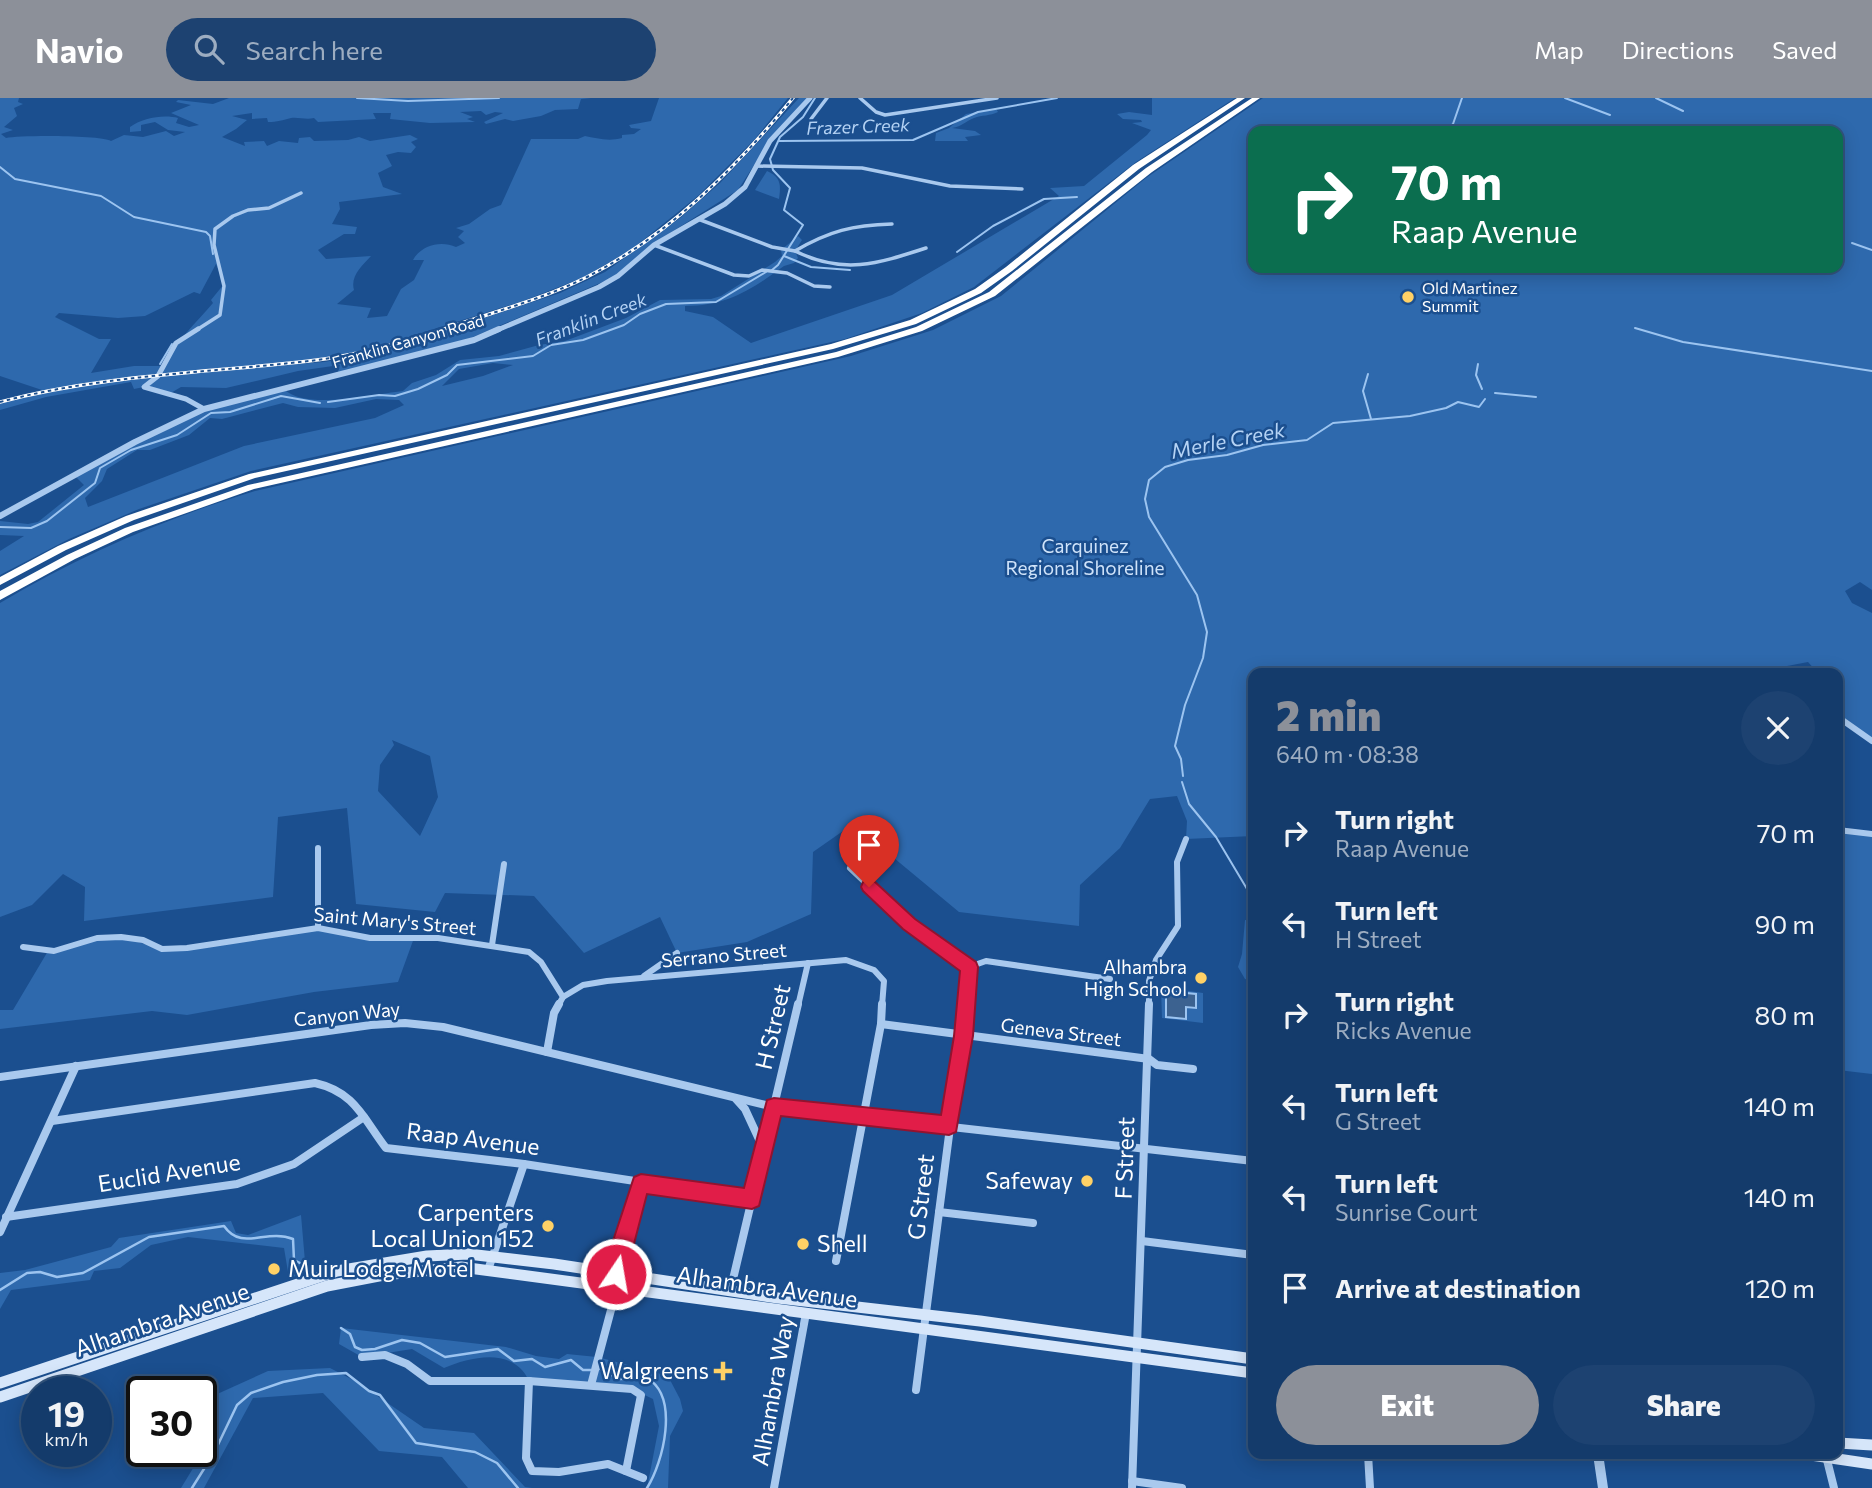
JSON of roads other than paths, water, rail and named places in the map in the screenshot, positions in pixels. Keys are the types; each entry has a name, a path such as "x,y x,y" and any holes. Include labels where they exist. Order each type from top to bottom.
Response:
{"highway":[{"path":"0,581 62,548 130,518 252,476 833,346 913,322 956,303 991,282 1136,167 1242,98"},
{"path":"0,596 114,537 170,514 250,487 838,354 928,326 978,302 1012,281 1149,170 1257,98"}],"main road":[{"name":"Alhambra Avenue","path":"0,1383 337,1271 427,1256 492,1256 616,1274 729,1297 925,1329 1248,1372"},
{"name":"Alhambra Avenue","path":"0,1396 327,1286 419,1270 461,1267 615,1288 729,1297"},
{"name":"Alhambra Avenue","path":"807,1308 926,1315 1248,1358"},
{"path":"1843,1443 1872,1445"},
{"path":"1843,1459 1872,1464"}],"street":[{"name":"Franklin Canyon Road","path":"0,516 142,438 204,409 474,340 599,287 618,276 654,245 725,204 745,187 770,141 810,98"},
{"path":"827,98 811,119 814,125 859,126"},
{"path":"860,98 876,113 885,115 998,98"},
{"path":"756,166 862,168 950,186 1021,189"},
{"path":"204,409 186,399 144,387 158,376 176,343 220,315 224,285 216,264 213,238 215,229 233,216 248,210 269,208 301,193"},
{"path":"698,219 781,250 795,251 814,261 847,266 873,265 926,248"},
{"path":"795,251 819,237 855,225 892,224"},
{"path":"654,245 734,275 749,276 762,270 776,271 787,273 814,286 830,287"},
{"path":"1843,721 1872,741"},
{"path":"1843,831 1872,834"},
{"name":"F Street","path":"1132,1484 1149,1059 1149,981 1156,960 1178,926 1177,862 1186,839"},
{"path":"318,848 318,928"},
{"path":"492,945 504,864"},
{"path":"850,868 909,924 969,967 986,961 1110,979"},
{"name":"Saint Mary's Street","path":"23,947 48,951 97,938 121,937 143,940 162,949 187,948 318,928 370,938 438,938 529,952 541,962 563,997"},
{"path":"642,978 677,954"},
{"name":"Serrano Street","path":"563,997 583,985 846,960 874,970 884,981 881,1024"},
{"name":"H Street","path":"729,1297 808,963"},
{"name":"G Street","path":"916,1390 949,1125 963,1036 969,967"},
{"path":"547,1052 554,1013 563,997"},
{"name":"Canyon Way","path":"0,1077 371,1025 405,1023 443,1027 774,1107 1248,1160"},
{"path":"836,1261 881,1024"},
{"name":"Geneva Street","path":"881,1024 1149,1059 1157,1065 1193,1069"},
{"path":"0,1232 76,1066"},
{"name":"Raap Avenue","path":"52,1121 315,1083 332,1085 346,1094 386,1148 524,1164 752,1199"},
{"path":"735,1098 745,1109 764,1150"},
{"name":"Euclid Avenue","path":"6,1217 237,1184 294,1164 364,1117"},
{"path":"488,1270 524,1164"},
{"path":"591,1385 615,1288 616,1265 641,1184"},
{"path":"939,1212 1033,1223"},
{"path":"1142,1241 1248,1254"},
{"name":"Alhambra Way","path":"774,1488 807,1308"},
{"path":"362,1357 385,1354 407,1364 430,1381 529,1381 632,1389 641,1395 626,1471"},
{"path":"529,1381 526,1458 532,1471 559,1472 608,1464 643,1478"},
{"path":"1368,1459 1370,1488"},
{"path":"1599,1459 1603,1488"},
{"path":"1827,1459 1834,1488"},
{"path":"1132,1484 1182,1488"}],"waterway":[{"path":"357,98 408,101 499,98"},
{"name":"Franklin Creek","path":"772,270 778,265 803,225 784,210 790,188 773,170 770,159 780,137 803,117 815,98"},
{"name":"Frazer Creek","path":"779,141 913,140 978,112 1057,98"},
{"path":"1450,126 1462,98"},
{"path":"1565,98 1610,115"},
{"path":"1656,98 1683,111"},
{"path":"0,167 15,179 101,196 134,217 206,232 210,236 213,254"},
{"path":"957,252 993,226 1044,199 1077,197"},
{"path":"1852,243 1872,250"},
{"path":"784,256 811,267 850,270"},
{"name":"Franklin Creek","path":"328,402 379,395 395,396 418,389 447,375 457,365 533,356 551,345 583,340 624,325 640,314 666,304 716,302 766,272"},
{"path":"1635,328 1683,342 1872,371"},
{"path":"160,364 172,344"},
{"path":"1478,364 1476,375 1482,389"},
{"path":"1368,374 1363,391 1371,419"},
{"name":"Merle Creek","path":"1495,393 1536,397"},
{"name":"Franklin Creek","path":"0,527 31,528 47,521 95,483 100,468 131,450 177,435 211,413 230,412 281,396 320,403"},
{"name":"Merle Creek","path":"1183,776 1181,759 1175,746 1185,705 1203,658 1207,632 1197,595 1149,517 1145,499 1149,480 1165,467 1188,460 1227,455 1263,445 1307,440 1333,423 1410,416 1446,408 1458,402 1479,407 1485,399"},
{"name":"Merle Creek","path":"1182,782 1189,804 1216,837 1248,891"},
{"name":"Franklin Creek","path":"0,1290 27,1273 40,1272 57,1277 83,1273 149,1237 224,1226 231,1234 247,1239 273,1236 293,1239 294,1260 300,1263"},
{"name":"Franklin Creek","path":"341,1328 350,1334 355,1347 362,1350 375,1349 402,1340 420,1343 445,1357 498,1349 514,1361 532,1359 545,1367 571,1360 583,1370 591,1370"},
{"name":"Franklin Creek","path":"600,1369 619,1379 647,1378 657,1387 663,1400 666,1415 663,1447 647,1488"},
{"path":"192,1488 214,1453 237,1405 251,1393 283,1382 317,1375 346,1373 369,1391 380,1395 416,1443 475,1452 497,1463 518,1488"}],"railway":[{"path":"0,402 115,380 349,355 429,334 543,296 573,284 617,260 673,221 724,175 793,98"}],"place":[{"name":"Old Martinez Summit","path":"1408,297"},
{"name":"Alhambra High School","path":"1201,978"},
{"name":"Safeway","path":"1087,1181"},
{"name":"Carpenters Local Union 152","path":"548,1226"},
{"name":"Shell","path":"803,1244"},
{"name":"Muir Lodge Motel","path":"274,1269"},
{"name":"Walgreens","path":"723,1371"}],"park label":[{"name":"Carquinez Regional Shoreline","path":"1085,557"}]}
